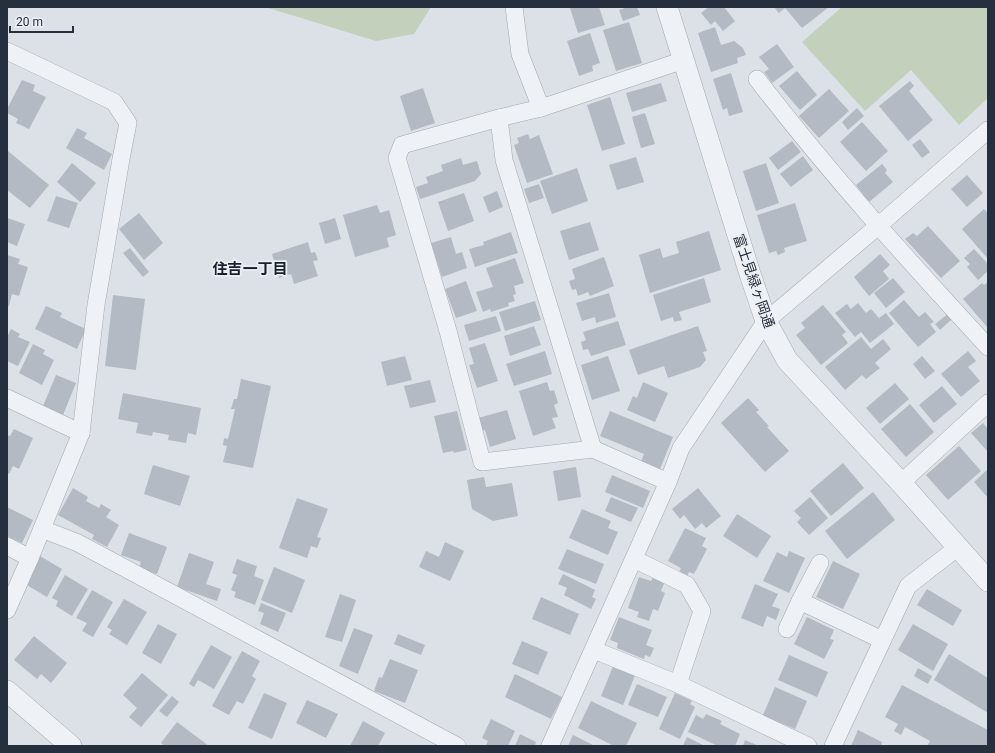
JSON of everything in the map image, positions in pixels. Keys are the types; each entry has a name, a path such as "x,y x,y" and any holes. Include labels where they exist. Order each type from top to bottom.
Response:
{"street":[{"path":"514,7 520,54 541,108"},
{"name":"富士見緑ヶ岡通","path":"667,7 766,321 787,360 901,483 988,581"},
{"path":"7,51 114,102 128,123 96,305 80,433 42,529 7,610"},
{"path":"668,482 593,449 482,462 448,331 397,158 402,145 541,108 684,60"},
{"path":"757,79 878,226 988,347"},
{"path":"499,118 504,160 593,449"},
{"path":"550,746 668,482 681,448 766,321 988,130"},
{"path":"7,398 80,433"},
{"path":"901,483 988,403"},
{"path":"42,529 78,543 457,746"},
{"path":"7,546 30,558"},
{"path":"833,746 908,586 958,546"},
{"path":"634,559 687,585 702,611 678,684"},
{"path":"786,629 820,563"},
{"path":"800,601 882,640"},
{"path":"594,650 678,684 808,746"},
{"path":"7,691 71,746"}],"green space":[{"path":"265,7 431,7 414,34 376,41"},
{"path":"842,7 988,7 988,98 959,125 911,70 865,111 802,42"}],"building":[{"path":"599,7 605,25 578,33 570,8"},
{"path":"628,7 637,7 640,15 623,21 619,10"},
{"path":"709,7 724,7 735,21 723,31 715,21 711,25 701,13"},
{"path":"774,7 829,7 802,28 785,8 779,13"},
{"path":"629,22 642,63 616,71 603,30"},
{"path":"715,27 721,45 734,41 743,48 746,55 737,58 738,63 711,72 698,33"},
{"path":"590,33 600,63 592,66 593,71 579,76 567,41"},
{"path":"777,44 794,67 772,83 764,72 769,69 759,57"},
{"path":"797,71 817,95 800,110 779,86"},
{"path":"731,73 743,112 729,116 727,108 723,110 713,79"},
{"path":"22,80 35,85 33,91 46,97 29,129 16,123 18,119 7,113 7,109"},
{"path":"910,81 914,86 909,91 933,120 908,141 879,106"},
{"path":"661,83 667,101 632,112 626,93"},
{"path":"423,88 435,123 411,131 400,96"},
{"path":"829,89 849,111 819,138 799,116"},
{"path":"610,97 625,144 602,151 587,105"},
{"path":"857,108 864,116 848,130 842,122"},
{"path":"645,113 655,144 641,148 632,117"},
{"path":"862,122 888,151 866,171 840,142"},
{"path":"77,128 87,133 84,138 112,154 104,170 66,148"},
{"path":"528,134 530,139 539,135 553,174 527,183 514,145 519,143 517,138"},
{"path":"920,139 930,152 922,158 912,145"},
{"path":"792,141 801,152 778,170 769,158"},
{"path":"8,151 49,185 30,208 7,190"},
{"path":"803,156 813,170 791,187 780,174"},
{"path":"636,157 644,182 617,190 609,165"},
{"path":"461,158 463,165 477,161 481,174 475,181 420,199 416,187 428,183 426,177 443,171 441,165"},
{"path":"72,163 96,183 80,202 57,182"},
{"path":"766,163 779,203 756,211 743,171"},
{"path":"882,164 887,170 885,173 893,182 869,202 856,185"},
{"path":"577,168 588,201 552,214 540,181"},
{"path":"967,175 983,193 967,207 951,189"},
{"path":"539,184 544,198 529,203 524,189"},
{"path":"497,191 503,207 489,213 483,197"},
{"path":"464,193 474,221 448,231 438,202"},
{"path":"56,196 78,203 69,228 47,221"},
{"path":"795,203 807,241 784,248 785,252 778,255 776,251 769,253 757,215"},
{"path":"377,205 380,213 389,210 396,235 387,238 389,247 355,257 343,215"},
{"path":"984,209 988,213 988,259 962,229"},
{"path":"139,213 163,243 144,260 119,229"},
{"path":"7,218 25,224 17,246 7,242"},
{"path":"335,218 341,239 325,244 319,223"},
{"path":"590,222 599,250 569,260 560,231"},
{"path":"928,226 960,261 941,278 905,239 913,233 917,236"},
{"path":"709,231 721,270 650,293 639,255 660,248 663,258 679,253 676,242"},
{"path":"511,232 518,253 475,267 469,249 484,245 483,242"},
{"path":"451,237 456,254 462,252 467,268 442,277 431,243"},
{"path":"308,242 311,253 315,252 318,260 313,261 318,276 294,284 291,274 279,278 272,254"},
{"path":"130,248 149,272 143,277 123,253"},
{"path":"974,249 988,264 988,271 978,280 967,267 970,264 964,258"},
{"path":"880,254 890,265 883,271 889,279 869,296 854,277"},
{"path":"7,255 20,259 18,264 28,267 19,296 12,294 9,306 7,306"},
{"path":"604,257 614,286 590,296 588,292 578,296 576,289 572,290 569,281 575,279 572,269"},
{"path":"515,258 524,283 514,286 516,294 513,295 515,301 508,303 509,306 491,312 490,309 483,312 476,292 493,287 486,268"},
{"path":"704,278 711,302 679,312 682,320 674,322 673,317 661,321 653,295"},
{"path":"893,278 905,292 886,308 874,293"},
{"path":"466,281 477,311 456,318 445,289"},
{"path":"988,282 988,328 963,299 982,283 984,285"},
{"path":"609,293 616,317 596,323 595,317 582,321 576,303"},
{"path":"113,295 145,299 136,370 105,366"},
{"path":"904,300 919,317 925,312 934,322 930,324 936,332 918,347 889,313"},
{"path":"535,301 541,320 505,331 499,312"},
{"path":"858,303 866,313 871,309 879,318 886,313 894,324 870,343 861,332 855,337 835,313 847,304 851,309"},
{"path":"823,305 846,332 842,335 848,343 821,365 796,335 805,328 801,323"},
{"path":"46,306 62,313 60,317 86,329 77,349 35,329"},
{"path":"949,313 953,318 940,330 935,324"},
{"path":"496,316 501,331 469,341 464,325"},
{"path":"618,321 626,345 591,356 588,349 583,350 581,342 586,340 583,332"},
{"path":"534,326 541,345 510,356 504,336"},
{"path":"698,326 707,351 703,352 706,360 700,367 668,378 664,366 638,375 629,350"},
{"path":"11,329 20,334 18,337 30,342 18,366 7,361 7,337"},
{"path":"861,337 871,349 883,339 891,349 875,363 880,368 866,379 862,375 845,390 825,367"},
{"path":"485,343 498,381 477,388 469,365 474,364 469,348"},
{"path":"33,344 45,350 43,354 54,360 42,385 19,373"},
{"path":"545,351 552,374 514,386 506,364"},
{"path":"968,351 976,361 968,367 980,381 961,397 941,374"},
{"path":"405,356 412,380 387,386 381,362"},
{"path":"608,356 620,391 592,400 581,365"},
{"path":"922,356 935,371 925,379 913,364"},
{"path":"56,375 76,383 63,415 43,406"},
{"path":"241,379 271,386 253,468 223,462 227,446 223,445 224,438 228,439 235,409 231,409 234,399 237,399"},
{"path":"430,380 436,402 410,408 404,386"},
{"path":"547,382 550,391 554,390 558,403 554,405 558,417 552,418 556,428 533,436 519,391"},
{"path":"643,382 668,393 655,422 627,410 633,396 637,398"},
{"path":"895,383 909,399 880,424 866,408"},
{"path":"942,386 957,404 934,423 919,405"},
{"path":"123,393 201,408 196,435 188,433 186,443 168,440 169,435 153,432 152,436 136,433 138,423 118,419"},
{"path":"748,398 759,410 756,412 769,426 767,427 789,451 765,472 721,423"},
{"path":"910,404 934,432 906,457 881,429"},
{"path":"507,410 516,439 490,447 485,430 482,431 478,418"},
{"path":"457,411 467,450 454,453 453,451 443,453 434,416"},
{"path":"610,411 673,437 660,469 641,462 644,454 600,436"},
{"path":"983,423 988,429 988,452 971,433"},
{"path":"14,429 33,438 19,469 13,466 9,474 7,473 7,435 10,436"},
{"path":"959,446 981,471 948,500 926,475"},
{"path":"843,463 864,488 831,516 810,491"},
{"path":"153,465 190,476 180,506 144,494"},
{"path":"576,467 581,497 558,501 553,471"},
{"path":"988,469 988,498 974,482"},
{"path":"612,475 650,491 643,508 605,492"},
{"path":"484,477 486,487 512,483 518,516 493,521 472,509 467,480"},
{"path":"73,488 88,497 86,501 99,508 101,504 111,510 106,517 119,525 107,547 92,539 94,535 58,515"},
{"path":"698,488 721,516 706,528 702,523 695,529 684,515 680,519 672,509"},
{"path":"873,492 895,520 847,559 825,531"},
{"path":"611,497 638,508 631,522 605,511"},
{"path":"810,497 828,518 809,535 797,522 801,518 794,511"},
{"path":"297,498 328,509 317,537 321,538 317,548 311,546 307,558 279,548"},
{"path":"7,507 33,520 22,543 7,536"},
{"path":"582,509 611,521 608,528 618,532 608,555 569,538"},
{"path":"737,514 771,536 757,558 723,536"},
{"path":"685,528 706,538 702,546 707,549 694,574 689,572 687,577 679,572 681,568 668,561"},
{"path":"129,533 167,547 157,574 139,568 141,562 121,555"},
{"path":"445,542 464,551 450,581 419,567 426,551 439,557"},
{"path":"567,549 604,564 596,584 558,569"},
{"path":"789,551 805,558 789,593 763,581 777,552 787,557"},
{"path":"189,553 214,562 206,584 221,589 217,601 177,587"},
{"path":"40,556 62,569 47,597 25,584"},
{"path":"237,559 257,566 254,576 264,580 255,605 234,597 236,592 231,590 237,575 232,573"},
{"path":"833,561 860,574 843,609 816,597"},
{"path":"274,567 305,580 292,613 261,600"},
{"path":"563,574 595,590 592,597 596,599 591,609 564,595 567,588 558,584"},
{"path":"65,575 88,589 72,616 56,606 58,601 52,598"},
{"path":"639,577 651,581 653,577 665,581 661,591 665,593 658,611 653,609 649,621 637,617 639,612 628,608"},
{"path":"755,584 778,594 772,606 780,609 776,620 767,616 763,627 741,618"},
{"path":"927,589 962,610 953,626 917,605"},
{"path":"92,590 113,602 93,637 82,631 87,623 76,618"},
{"path":"340,594 356,600 342,642 325,637"},
{"path":"541,597 579,614 570,635 532,619"},
{"path":"124,599 147,612 127,645 109,634 112,630 107,627"},
{"path":"261,603 286,613 278,632 260,624 264,613 258,611"},
{"path":"619,617 652,630 646,645 654,648 650,657 645,655 644,659 617,648 618,643 610,640"},
{"path":"807,617 834,630 830,639 834,640 824,659 794,644"},
{"path":"158,624 177,634 161,664 142,653"},
{"path":"913,624 948,644 933,671 898,650"},
{"path":"354,628 373,635 358,674 339,666"},
{"path":"398,634 425,645 421,655 394,644"},
{"path":"34,636 67,663 51,683 41,674 37,679 14,660"},
{"path":"522,641 548,652 538,675 512,664"},
{"path":"211,645 232,657 214,689 198,680 194,687 189,684"},
{"path":"242,651 260,661 252,676 256,679 243,704 237,701 229,715 212,706"},
{"path":"949,654 988,678 988,713 934,680"},
{"path":"789,655 828,672 817,697 778,680"},
{"path":"390,659 418,670 405,703 374,691 379,677 382,678"},
{"path":"614,664 636,673 623,705 601,696"},
{"path":"918,668 932,676 928,684 914,676"},
{"path":"142,673 168,695 141,727 129,717 137,708 123,695"},
{"path":"515,674 562,697 551,719 505,697"},
{"path":"637,684 667,697 658,717 628,705"},
{"path":"902,685 988,730 988,746 927,746 930,741 905,727 901,735 894,731 898,724 885,717"},
{"path":"775,687 807,701 795,729 763,715"},
{"path":"264,693 287,703 272,739 248,728"},
{"path":"675,693 692,701 690,704 695,707 680,739 659,729"},
{"path":"172,696 179,702 167,717 159,711"},
{"path":"307,700 338,714 326,738 296,723"},
{"path":"591,701 637,723 626,746 614,746 578,728"},
{"path":"706,714 722,721 720,724 740,734 735,746 718,746 688,732 696,715 703,719"},
{"path":"491,719 515,731 508,746 486,745 488,741 482,738"},
{"path":"363,721 385,733 378,746 350,746"},
{"path":"177,722 209,746 165,746 161,743"},
{"path":"858,730 882,742 881,746 851,746"},
{"path":"520,734 536,742 535,746 515,746"},
{"path":"573,735 595,746 568,746"},
{"path":"687,737 705,746 683,746"},
{"path":"745,740 759,746 743,746"}],"district":[{"name":"住吉一丁目","path":"250,269"}]}
